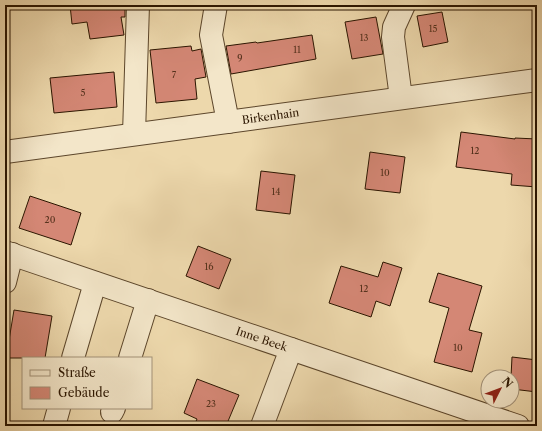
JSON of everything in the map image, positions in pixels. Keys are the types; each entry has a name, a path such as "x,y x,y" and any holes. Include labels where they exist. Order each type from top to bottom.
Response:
{"street":[{"path":"134,134 138,5"},
{"path":"216,5 211,35 228,122"},
{"path":"401,98 393,37 394,27 404,5"},
{"name":"Birkenhain","path":"5,152 537,80"},
{"path":"5,282 8,253"},
{"name":"Inne Beek","path":"8,253 518,426"},
{"path":"74,357 95,282"},
{"path":"130,357 148,300"},
{"path":"262,426 291,348"},
{"path":"54,426 59,409"}],"building":[{"path":"70,5 125,5 125,17 121,17 124,35 90,39 87,22 72,24"},
{"path":"442,12 448,42 423,47 417,16"},
{"path":"376,17 383,54 352,59 345,22"},
{"path":"312,35 316,59 231,74 226,46"},
{"path":"191,46 192,51 201,49 206,77 195,79 197,99 156,103 150,50"},
{"path":"114,72 117,107 54,113 50,78"},
{"path":"461,132 515,139 537,139 537,187 511,185 512,174 456,167"},
{"path":"370,152 405,157 400,193 365,189"},
{"path":"261,171 295,175 290,214 256,210"},
{"path":"30,196 81,213 71,245 19,228"},
{"path":"198,246 231,259 219,289 186,276"},
{"path":"383,262 402,268 390,306 376,301 371,317 329,303 341,266 378,277"},
{"path":"438,273 482,286 469,330 482,333 472,372 434,362 449,308 429,302"},
{"path":"14,310 52,316 45,357 6,358"},
{"path":"512,357 537,360 537,392 520,390 520,369 511,369"},
{"path":"197,379 239,395 226,426 194,426 197,419 184,413"}]}
